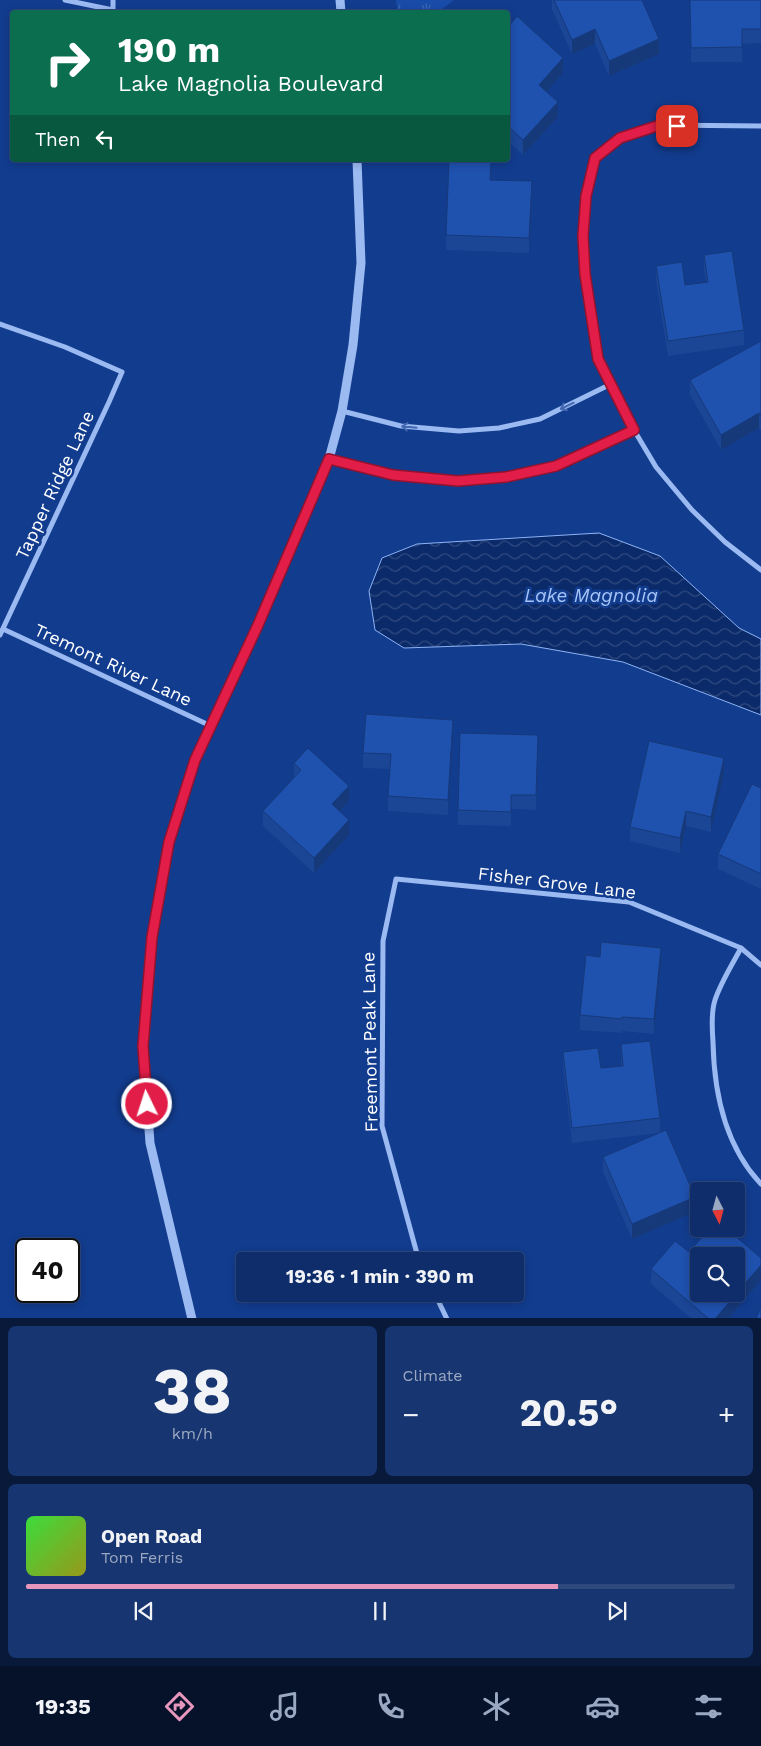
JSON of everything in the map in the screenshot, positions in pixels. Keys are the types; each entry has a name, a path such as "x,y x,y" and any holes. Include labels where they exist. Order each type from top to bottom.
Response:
{"street":[{"path":"65,0 113,10 113,0"},
{"path":"761,126 660,125 620,138 595,158 589,176 584,216 583,256 588,307 598,359 634,430 656,467 687,505 725,542 761,570"},
{"path":"192,1318 150,1143 143,1046 152,937 169,842 195,760 258,625 329,459 342,411 353,345 361,264 357,162"},
{"name":"Tapper Ridge Lane","path":"0,324 64,347 122,372 0,635"},
{"path":"342,411 401,426 459,432 499,428 540,419 611,384"},
{"path":"329,459 393,475 458,481 506,477 556,466 634,430"},
{"name":"Tremont River Lane","path":"3,629 211,726"},
{"name":"Fisher Grove Lane","path":"396,879 629,902 741,948 761,965"},
{"name":"Freemont Peak Lane","path":"396,879 383,941 382,1126 417,1252"},
{"path":"741,948 715,1001 712,1030 714,1063 719,1101 732,1140 749,1171 761,1184"},
{"path":"439,1302 447,1318"}],"green space":[{"path":"396,0 454,0 441,10 398,10"}],"water":[{"name":"Lake Magnolia","path":"599,533 660,556 739,628 761,639 761,715 623,662 521,644 404,648 375,630 369,591 382,558 417,544"}],"building":[{"path":"554,0 642,0 659,39 609,61 595,29 572,40"},
{"path":"690,0 761,0 761,29 742,29 742,47 691,48"},
{"path":"517,16 563,58 539,85 558,102 523,140 510,128 510,25"},
{"path":"449,162 491,162 490,180 532,181 529,238 446,235"},
{"path":"732,251 744,330 668,341 656,266 682,262 685,285 708,282 704,255"},
{"path":"761,341 761,416 759,413 721,435 690,380"},
{"path":"366,714 453,720 448,800 388,796 391,754 363,753"},
{"path":"460,733 538,735 536,795 511,795 511,812 458,810"},
{"path":"649,741 724,758 711,817 686,811 680,838 630,827"},
{"path":"308,748 349,786 332,804 349,820 314,858 263,811 301,770 294,763"},
{"path":"752,784 761,788 761,874 718,854"},
{"path":"601,942 661,948 654,1019 622,1017 622,1019 580,1015 586,955 600,957"},
{"path":"650,1041 660,1118 572,1128 563,1052 598,1048 601,1068 623,1066 621,1044"},
{"path":"666,1130 690,1185 690,1199 632,1224 603,1157"},
{"path":"701,1238 738,1238 761,1258 761,1265 745,1284 745,1247 693,1247"},
{"path":"675,1241 689,1252 690,1251 690,1302 729,1302 716,1318 708,1318 651,1269"},
{"path":"761,1307 761,1318 756,1318"}],"route":[{"path":"147,1104 143,1046 152,937 169,842 195,760 258,625 329,459 393,475 458,481 506,477 556,466 634,430 598,359 588,307 583,256 586,196 589,176 595,158 620,138 660,125 677,126"}]}
